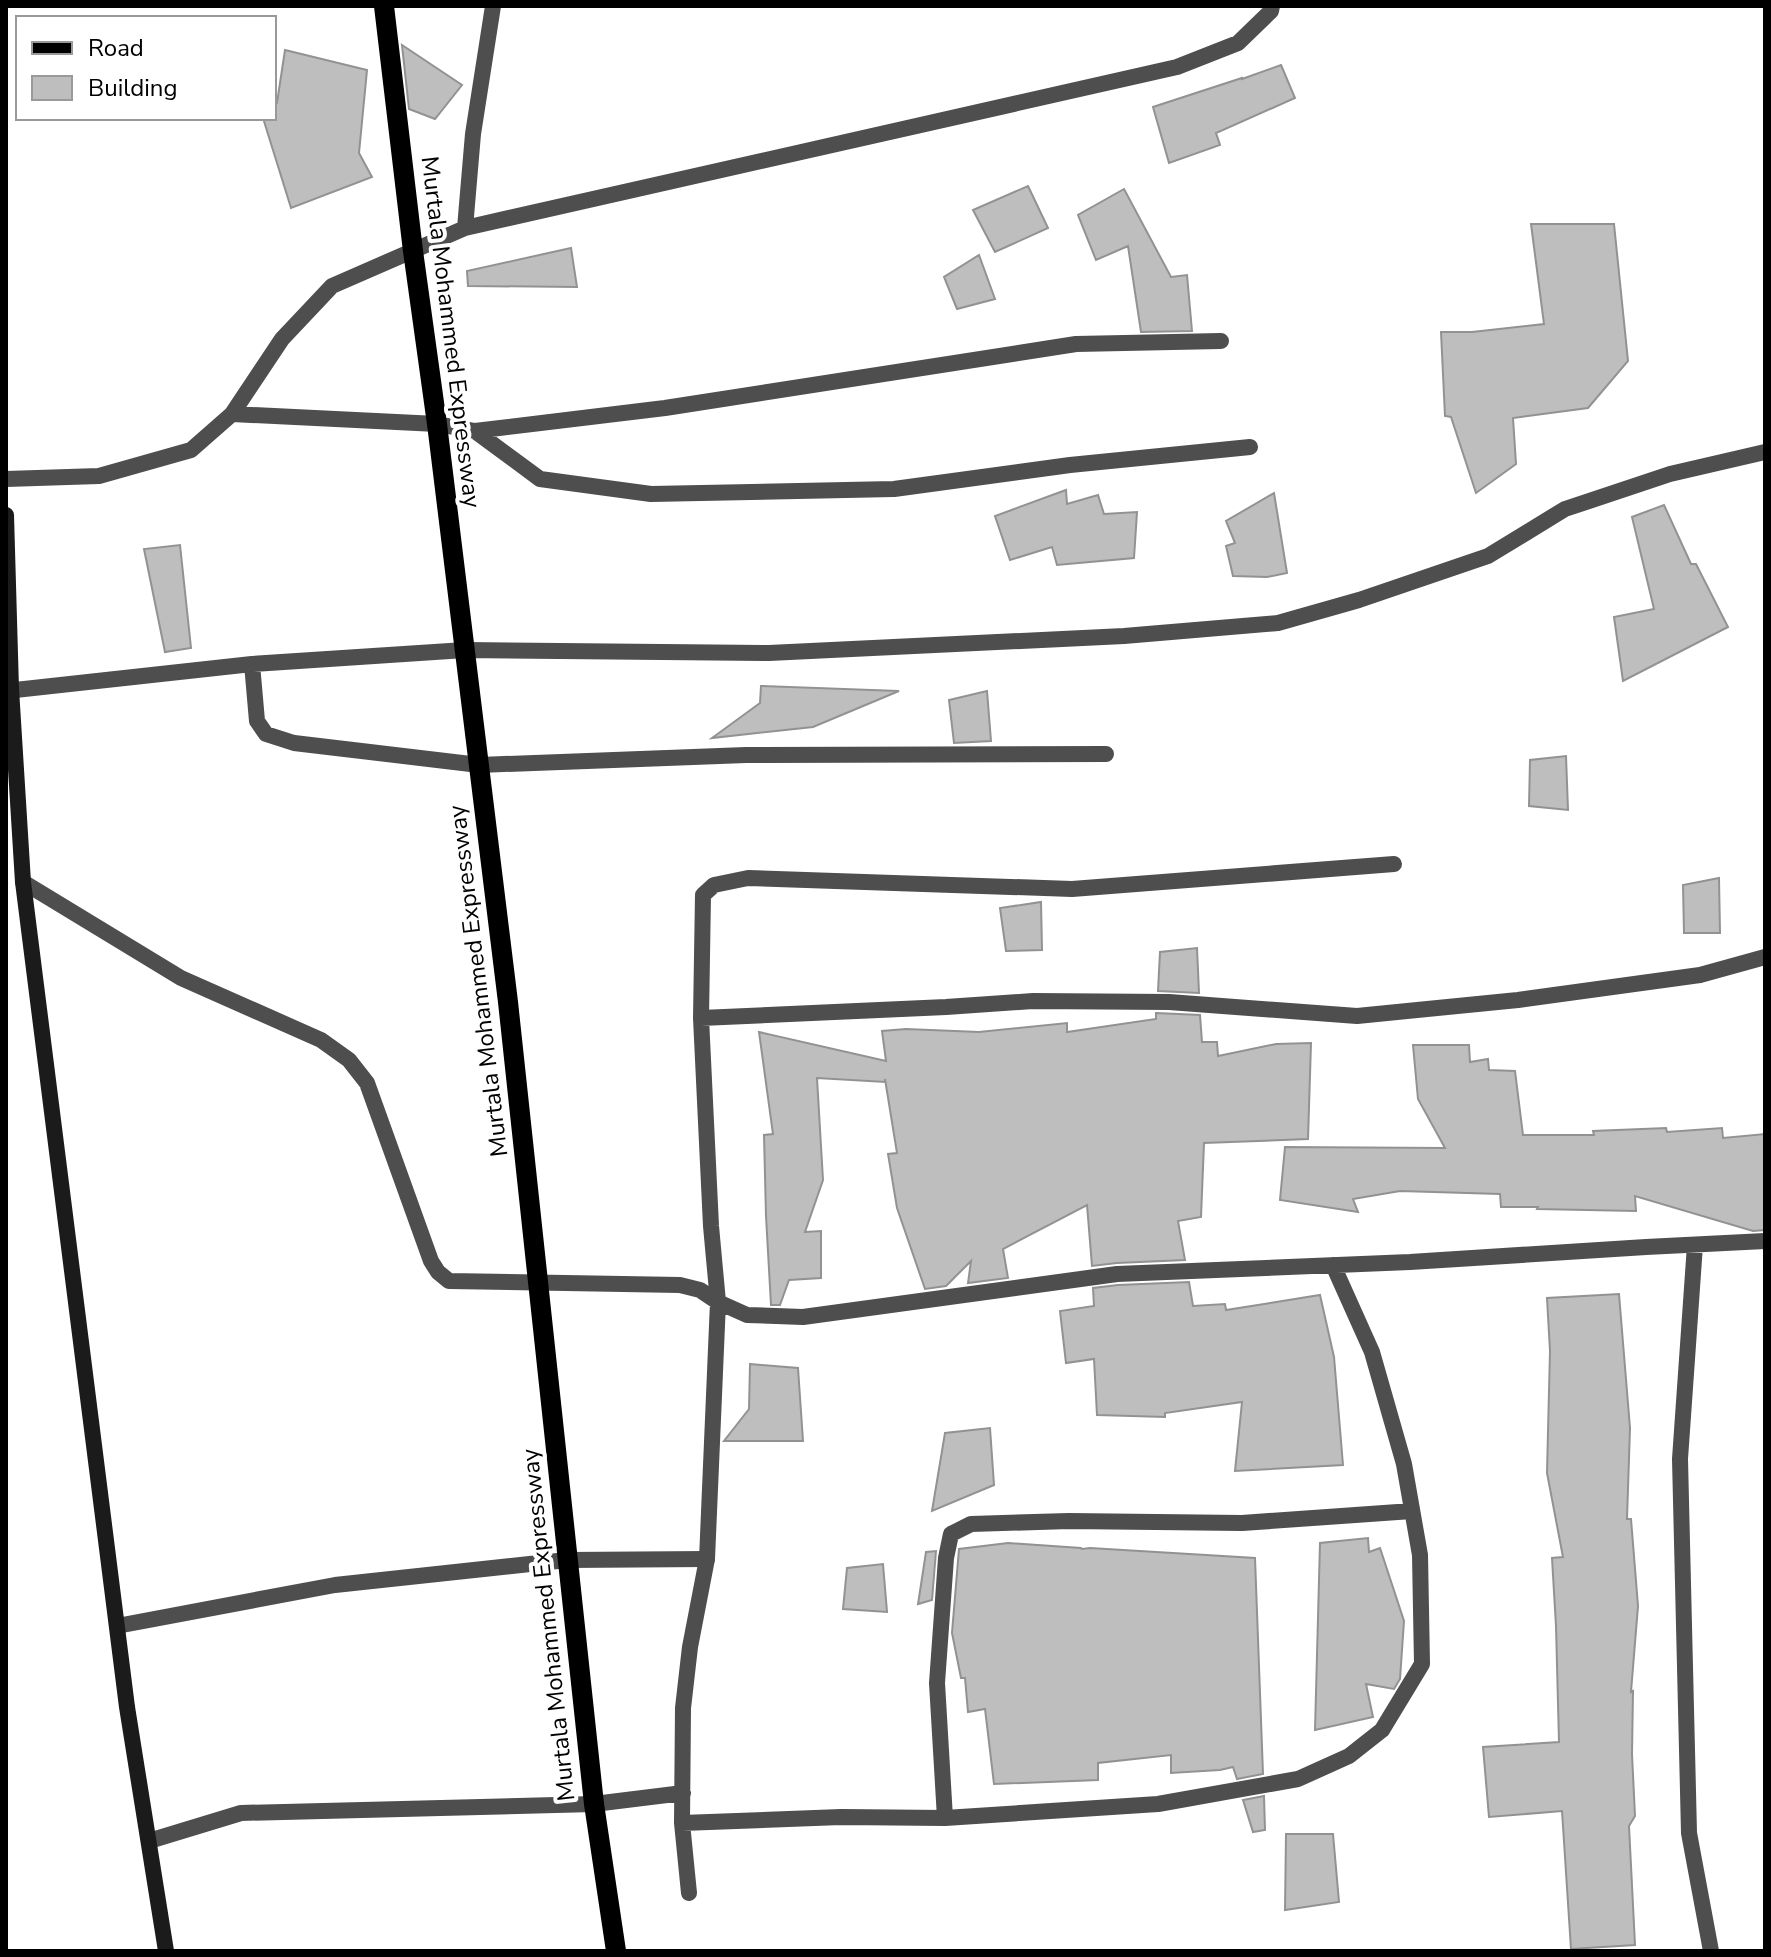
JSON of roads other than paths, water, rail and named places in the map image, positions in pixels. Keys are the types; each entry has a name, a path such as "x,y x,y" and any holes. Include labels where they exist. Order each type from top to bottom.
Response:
{"main road":[{"name":"Murtala Mohammed Expressway","path":"384,6 508,1002 594,1804 616,1951"},
{"path":"6,515 9,690 23,882 127,1707 166,1951"}],"street":[{"path":"465,228 473,134 493,6"},
{"path":"6,479 99,476 191,450 232,414 282,339 332,286 465,228 1177,67 1238,43 1271,11 1272,6"},
{"path":"232,414 437,424 475,431 665,408 1076,344 1221,341"},
{"path":"475,431 540,479 651,494 894,489 1070,465 1250,447"},
{"path":"9,690 252,664 465,650 769,653 1124,636 1278,623 1359,600 1488,556 1565,509 1670,474 1765,452"},
{"path":"252,664 257,721 266,734 294,743 479,765 746,755 1106,754"},
{"path":"689,1893 682,1823 683,1708 690,1647 707,1559 718,1302 711,1226 701,1018 703,895 714,885 748,878 1072,889 1394,864"},
{"path":"23,882 181,978 321,1040 349,1060 367,1083 431,1261 449,1281 680,1285 700,1290 747,1315 803,1317 1117,1274 1765,1241"},
{"path":"701,1018 1033,1001 1169,1002 1357,1016 1518,1000 1700,975 1765,957"},
{"path":"1695,1245 1680,1459 1689,1833 1711,1951"},
{"path":"682,1823 841,1817 945,1818 1158,1804 1298,1779 1349,1756 1382,1730 1422,1664 1420,1555 1404,1464 1372,1352 1333,1265"},
{"path":"945,1818 937,1683 946,1558 951,1534 971,1524 1069,1521 1242,1523 1412,1511"},
{"path":"117,1626 335,1585 567,1560 707,1559"},
{"path":"149,1841 241,1813 594,1804 683,1793"}]}
